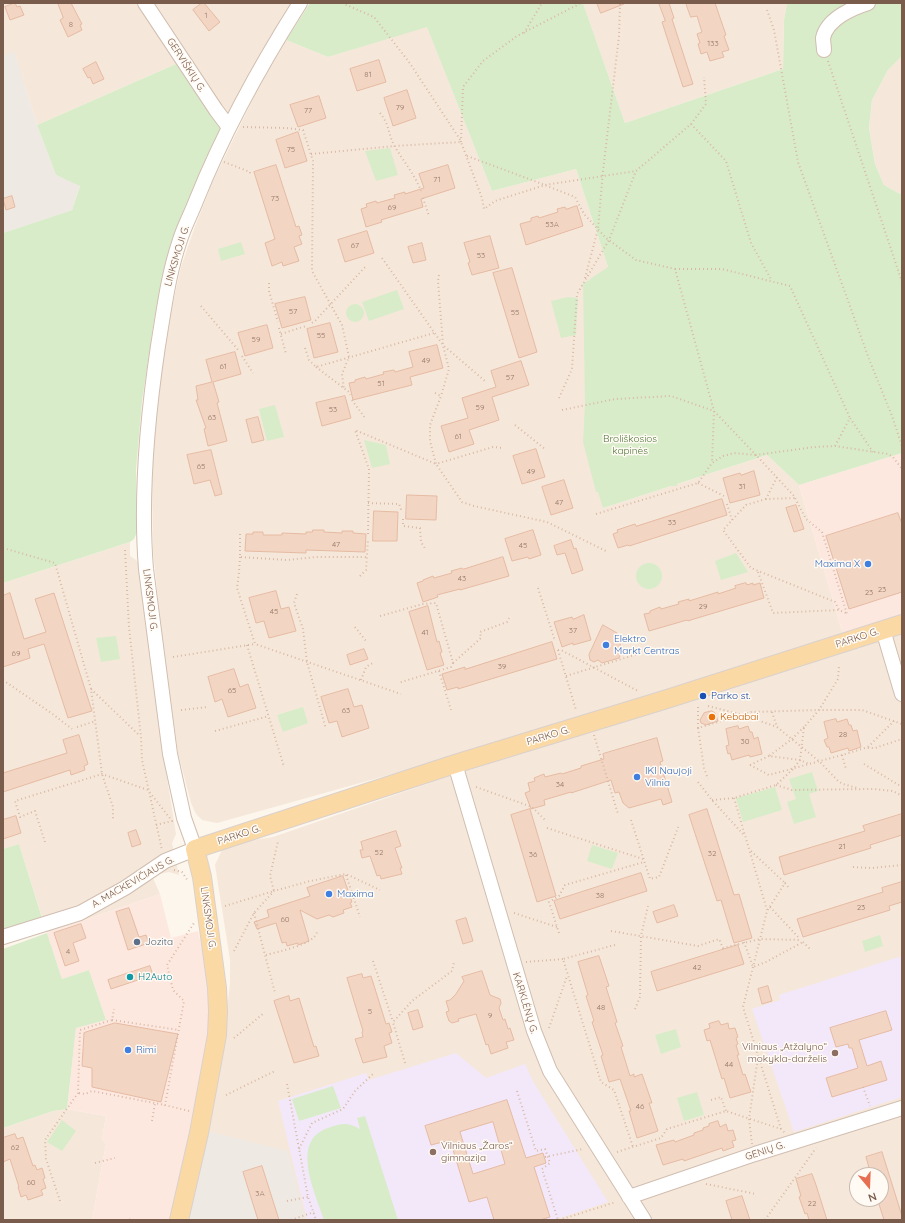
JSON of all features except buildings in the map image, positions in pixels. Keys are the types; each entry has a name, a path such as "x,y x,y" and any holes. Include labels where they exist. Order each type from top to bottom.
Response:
{"main road":[{"name":"PARKO G.","path":"195,850 455,764 667,700 902,624"},
{"name":"LINKSMOJI G.","path":"179,1220 193,1161 217,1035 217,988 202,877 195,850"}],"street":[{"name":"GERVIŠKIŲ G.","path":"145,3 228,126"},
{"name":"LINKSMOJI G.","path":"195,850 184,818 170,754 146,569 144,543 144,480 151,397 168,278 180,239 228,126 269,52 300,3"},
{"path":"824,50 823,39 827,27 840,16 868,3"},
{"path":"883,630 902,694"},
{"name":"KARKLĖNŲ G.","path":"455,764 534,1032 550,1071 622,1199 644,1220"},
{"name":"A. MACKEVIČIAUS G.","path":"3,937 80,913 125,888 165,861 195,850"},
{"name":"GENIŲ G.","path":"622,1199 755,1154 902,1108"}],"path":[{"path":"342,3 374,17 409,62 461,142 482,198 484,208 495,201 545,185 636,171"},
{"path":"524,33 542,3"},
{"path":"461,142 463,87 483,61 517,36 581,3"},
{"path":"584,281 598,229 619,36 620,3"},
{"path":"766,10 774,30 798,162 868,359 892,416 902,446"},
{"path":"824,50 902,282"},
{"path":"559,398 572,369 576,294 609,240 636,171 691,124 706,104 704,77"},
{"path":"380,113 386,120 395,146 411,170 421,191"},
{"path":"691,124 726,161 751,244 772,281"},
{"path":"228,126 303,130 313,161 312,271 342,325 350,357 342,374 344,389"},
{"path":"311,154 395,146 461,142"},
{"path":"467,156 575,197 584,214 598,229 609,240 636,260 675,269 722,269 790,286 850,418 873,452"},
{"path":"214,158 250,172 250,174"},
{"path":"423,198 429,216"},
{"path":"382,258 443,345 485,381"},
{"path":"312,323 367,266"},
{"path":"675,269 714,411 712,463"},
{"path":"439,275 438,281 443,345 449,369 430,425 430,441 436,464 462,502 547,522 608,552"},
{"path":"269,283 269,291 278,322"},
{"path":"201,306 239,351"},
{"path":"281,334 306,326"},
{"path":"279,328 286,354"},
{"path":"316,367 434,332"},
{"path":"305,348 309,360 350,394"},
{"path":"242,356 253,373"},
{"path":"435,393 441,396"},
{"path":"562,410 615,399 671,396 714,411 795,498 806,519 822,532 847,614 839,610 773,613 758,571"},
{"path":"352,400 365,418"},
{"path":"835,446 850,418"},
{"path":"515,425 545,449"},
{"path":"368,534 369,469 355,430 436,464 493,447 504,448"},
{"path":"596,514 698,483 712,463 723,456 734,453 756,455 814,447 835,446 893,457 902,469"},
{"path":"766,499 777,478"},
{"path":"698,483 724,496 725,498"},
{"path":"795,498 766,499 746,505 723,530 751,568 835,602 839,610"},
{"path":"368,503 399,504 402,512"},
{"path":"727,504 732,520"},
{"path":"403,519 403,526 420,528 421,542 426,550"},
{"path":"240,534 240,557 237,588 255,644"},
{"path":"360,576 366,570 368,540"},
{"path":"3,548 52,561 55,563 59,572 92,689 102,774 113,808 113,820"},
{"path":"125,550 129,626 141,737 142,760 162,850"},
{"path":"240,557 287,560 316,557 368,557"},
{"path":"538,588 555,642"},
{"path":"297,594 294,603 303,629 307,662 326,729"},
{"path":"380,616 423,604 436,603 453,663"},
{"path":"398,683 451,667 453,663 481,638 480,632 507,622 509,618"},
{"path":"355,627 366,641"},
{"path":"173,657 255,644 401,694"},
{"path":"247,645 284,766"},
{"path":"576,710 557,649 638,690"},
{"path":"566,676 641,653"},
{"path":"361,680 366,667 373,664"},
{"path":"839,666 838,679 819,710 804,727 792,739 769,756 750,765 769,775 868,748 875,748 902,739"},
{"path":"439,670 451,710"},
{"path":"3,680 72,729"},
{"path":"92,689 141,737"},
{"path":"708,706 743,715 777,727 820,762 838,781 860,789"},
{"path":"181,710 208,707"},
{"path":"698,707 698,728 704,768 708,779"},
{"path":"698,728 751,712 819,710 862,710 902,724"},
{"path":"772,712 777,727"},
{"path":"215,732 269,716"},
{"path":"77,727 96,721"},
{"path":"868,748 894,721"},
{"path":"712,800 734,798 776,785 800,760 804,727"},
{"path":"594,733 618,814"},
{"path":"769,756 800,760 810,764"},
{"path":"842,756 846,769"},
{"path":"864,764 902,787"},
{"path":"45,842 35,811 20,817 15,801 102,774 148,790 172,821 156,825"},
{"path":"698,782 712,800 744,835"},
{"path":"776,785 792,790 860,789 893,791 902,796"},
{"path":"476,787 532,807 544,820"},
{"path":"734,798 767,911"},
{"path":"632,820 650,879 659,877 679,824"},
{"path":"547,828 644,860"},
{"path":"274,891 270,876 278,842"},
{"path":"749,850 789,888"},
{"path":"559,933 549,902 558,896 565,885 644,860"},
{"path":"853,867 872,868 902,865"},
{"path":"169,869 182,872 188,881 189,888"},
{"path":"346,874 360,917"},
{"path":"225,906 310,881 346,874 380,890"},
{"path":"781,1129 743,1007 767,911 785,883"},
{"path":"234,952 254,913 274,891"},
{"path":"635,1009 640,997 641,936 648,906"},
{"path":"770,906 810,949"},
{"path":"254,913 275,993"},
{"path":"514,913 557,926"},
{"path":"165,1105 184,1001 173,990 167,965 194,924 193,917"},
{"path":"611,931 698,946 719,939 723,948 760,939 802,941"},
{"path":"266,955 308,942 316,936 317,932"},
{"path":"753,967 766,962 802,941"},
{"path":"744,942 753,967"},
{"path":"513,964 563,960 615,945"},
{"path":"563,960 601,1082 614,1090 633,1146"},
{"path":"373,961 405,1063"},
{"path":"393,1022 412,1001 452,971 454,962"},
{"path":"549,1028 567,974"},
{"path":"112,1020 114,1009"},
{"path":"234,1038 264,1013"},
{"path":"60,1201 46,1159 45,1140 78,1093 80,1030 112,1020 179,1030"},
{"path":"755,1154 752,1147 748,1119 759,1056"},
{"path":"226,1095 275,1071"},
{"path":"299,1149 312,1123 343,1109 355,1091 374,1073"},
{"path":"287,1084 308,1197 316,1220"},
{"path":"863,1088 874,1116"},
{"path":"78,1093 85,1094 92,1091 165,1105 202,1115"},
{"path":"517,1092 536,1152 545,1149 546,1157 550,1163 542,1169 558,1220 622,1199"},
{"path":"711,1100 721,1097 726,1111"},
{"path":"152,1121 155,1103"},
{"path":"616,1152 661,1138 667,1129 726,1111 781,1129 795,1142"},
{"path":"765,1220 818,1144"},
{"path":"546,1157 583,1149"},
{"path":"95,1163 115,1158"},
{"path":"701,1183 756,1194"},
{"path":"287,1201 308,1197"},
{"path":"290,1220 314,1212"}],"shaded area":[{"path":"3,3 293,3 222,131 176,64 37,125 14,52 3,57"},
{"path":"583,3 787,3 784,20 783,69 625,123"},
{"path":"427,26 492,191 576,169 608,267 603,508 767,455 799,485 843,634 414,768 217,823 202,820 196,814 191,803 178,753 164,656 153,551 152,481 154,428 166,333 181,267 211,185 269,66 286,40 328,57"},
{"path":"14,51 37,125 56,175 80,185 72,210 3,233 3,57"},
{"path":"902,56 902,194 900,194 884,185 875,164 869,128 872,100 888,70"},
{"path":"902,453 902,616 843,634 799,485"},
{"path":"130,542 130,556 136,560 140,566 160,734 176,834 172,843 179,875 169,872 159,874 153,878 160,894 47,933 19,844 3,849 3,583"},
{"path":"902,634 902,1220 306,1220 303,1213 207,1131 226,1018 230,984 230,960 215,865 222,850 233,843 273,837 444,778"},
{"path":"160,894 171,938 198,931 210,983 212,1037 172,1220 92,1220 106,1144 102,1139 106,1116 67,1109 76,1028 106,1020 89,970 62,979 47,933"},
{"name":"Vilniaus „Atžalyno“ mokykla-darželis","path":"902,956 902,1097 794,1132 752,1009 780,1000 779,995"},
{"name":"Vilniaus „Žaros“ gimnazija","path":"456,1053 486,1078 525,1064 534,1083 608,1202 554,1220 307,1220 278,1101 366,1073 369,1080"},
{"path":"67,1109 106,1116 102,1139 106,1144 92,1220 3,1220 3,1128 53,1111"},
{"path":"207,1131 288,1151 306,1220 186,1220"}],"green space":[{"name":"Broliškosios kapinės","path":"310,3 583,3 625,123 783,69 784,20 787,3 902,3 902,56 888,70 872,100 869,128 875,164 884,185 902,194 902,453 799,485 767,455 677,484 677,486 671,486 603,508 598,492 596,492 583,442 585,404 583,283 590,280 608,267 576,169 492,191 427,27 328,57 286,40"},
{"path":"176,64 222,131 176,231 166,263 154,321 142,401 136,470 137,532 134,539 130,542 3,583 3,233 72,210 80,186 56,175 37,125"},
{"path":"390,148 398,175 376,181 365,151"},
{"path":"241,242 245,254 221,261 218,249"},
{"path":"397,290 404,309 369,321 362,302"},
{"path":"568,297 578,298 576,335 561,338 551,301"},
{"path":"351,304 359,304 364,309 362,320 359,322 351,322 346,317 346,309"},
{"path":"275,405 284,437 267,441 259,409"},
{"path":"364,440 386,445 390,464 372,468"},
{"path":"736,553 748,572 721,580 715,561"},
{"path":"649,563 658,567 662,576 658,585 649,589 640,585 636,576 640,567"},
{"path":"116,636 120,659 101,662 96,638"},
{"path":"303,707 308,723 283,732 277,715"},
{"path":"812,772 818,791 809,794 816,817 794,824 787,802 796,799 789,779"},
{"path":"775,787 782,810 743,822 736,798"},
{"path":"19,844 42,918 3,931 3,849"},
{"path":"592,845 618,853 612,869 587,861"},
{"path":"47,933 62,979 89,970 106,1020 76,1028 67,1109 53,1111 3,1128 3,949"},
{"path":"880,935 883,946 865,952 862,941"},
{"path":"676,1029 681,1047 661,1054 655,1035"},
{"path":"333,1086 341,1108 299,1121 292,1099"},
{"path":"697,1092 704,1115 684,1121 677,1098"},
{"path":"365,1116 398,1220 324,1220 311,1183 308,1169 307,1156 310,1144 316,1135 333,1126 348,1124 360,1129 357,1118"},
{"path":"62,1120 76,1131 62,1151 47,1142"}],"place":[{"name":"Maxima X","path":"868,564"},
{"name":"Elektro Markt Centras","path":"606,645"},
{"name":"Parko st.","path":"703,696"},
{"name":"Kebabai","path":"712,717"},
{"name":"IKI Naujoji Vilnia","path":"637,777"},
{"name":"Maxima","path":"329,894"},
{"name":"Jozita","path":"137,942"},
{"name":"H2Auto","path":"130,977"},
{"name":"Rimi","path":"128,1050"},
{"name":"Vilniaus „Atžalyno“ mokykla-darželis","path":"835,1053"},
{"name":"Vilniaus „Žaros“ gimnazija","path":"433,1152"}]}
